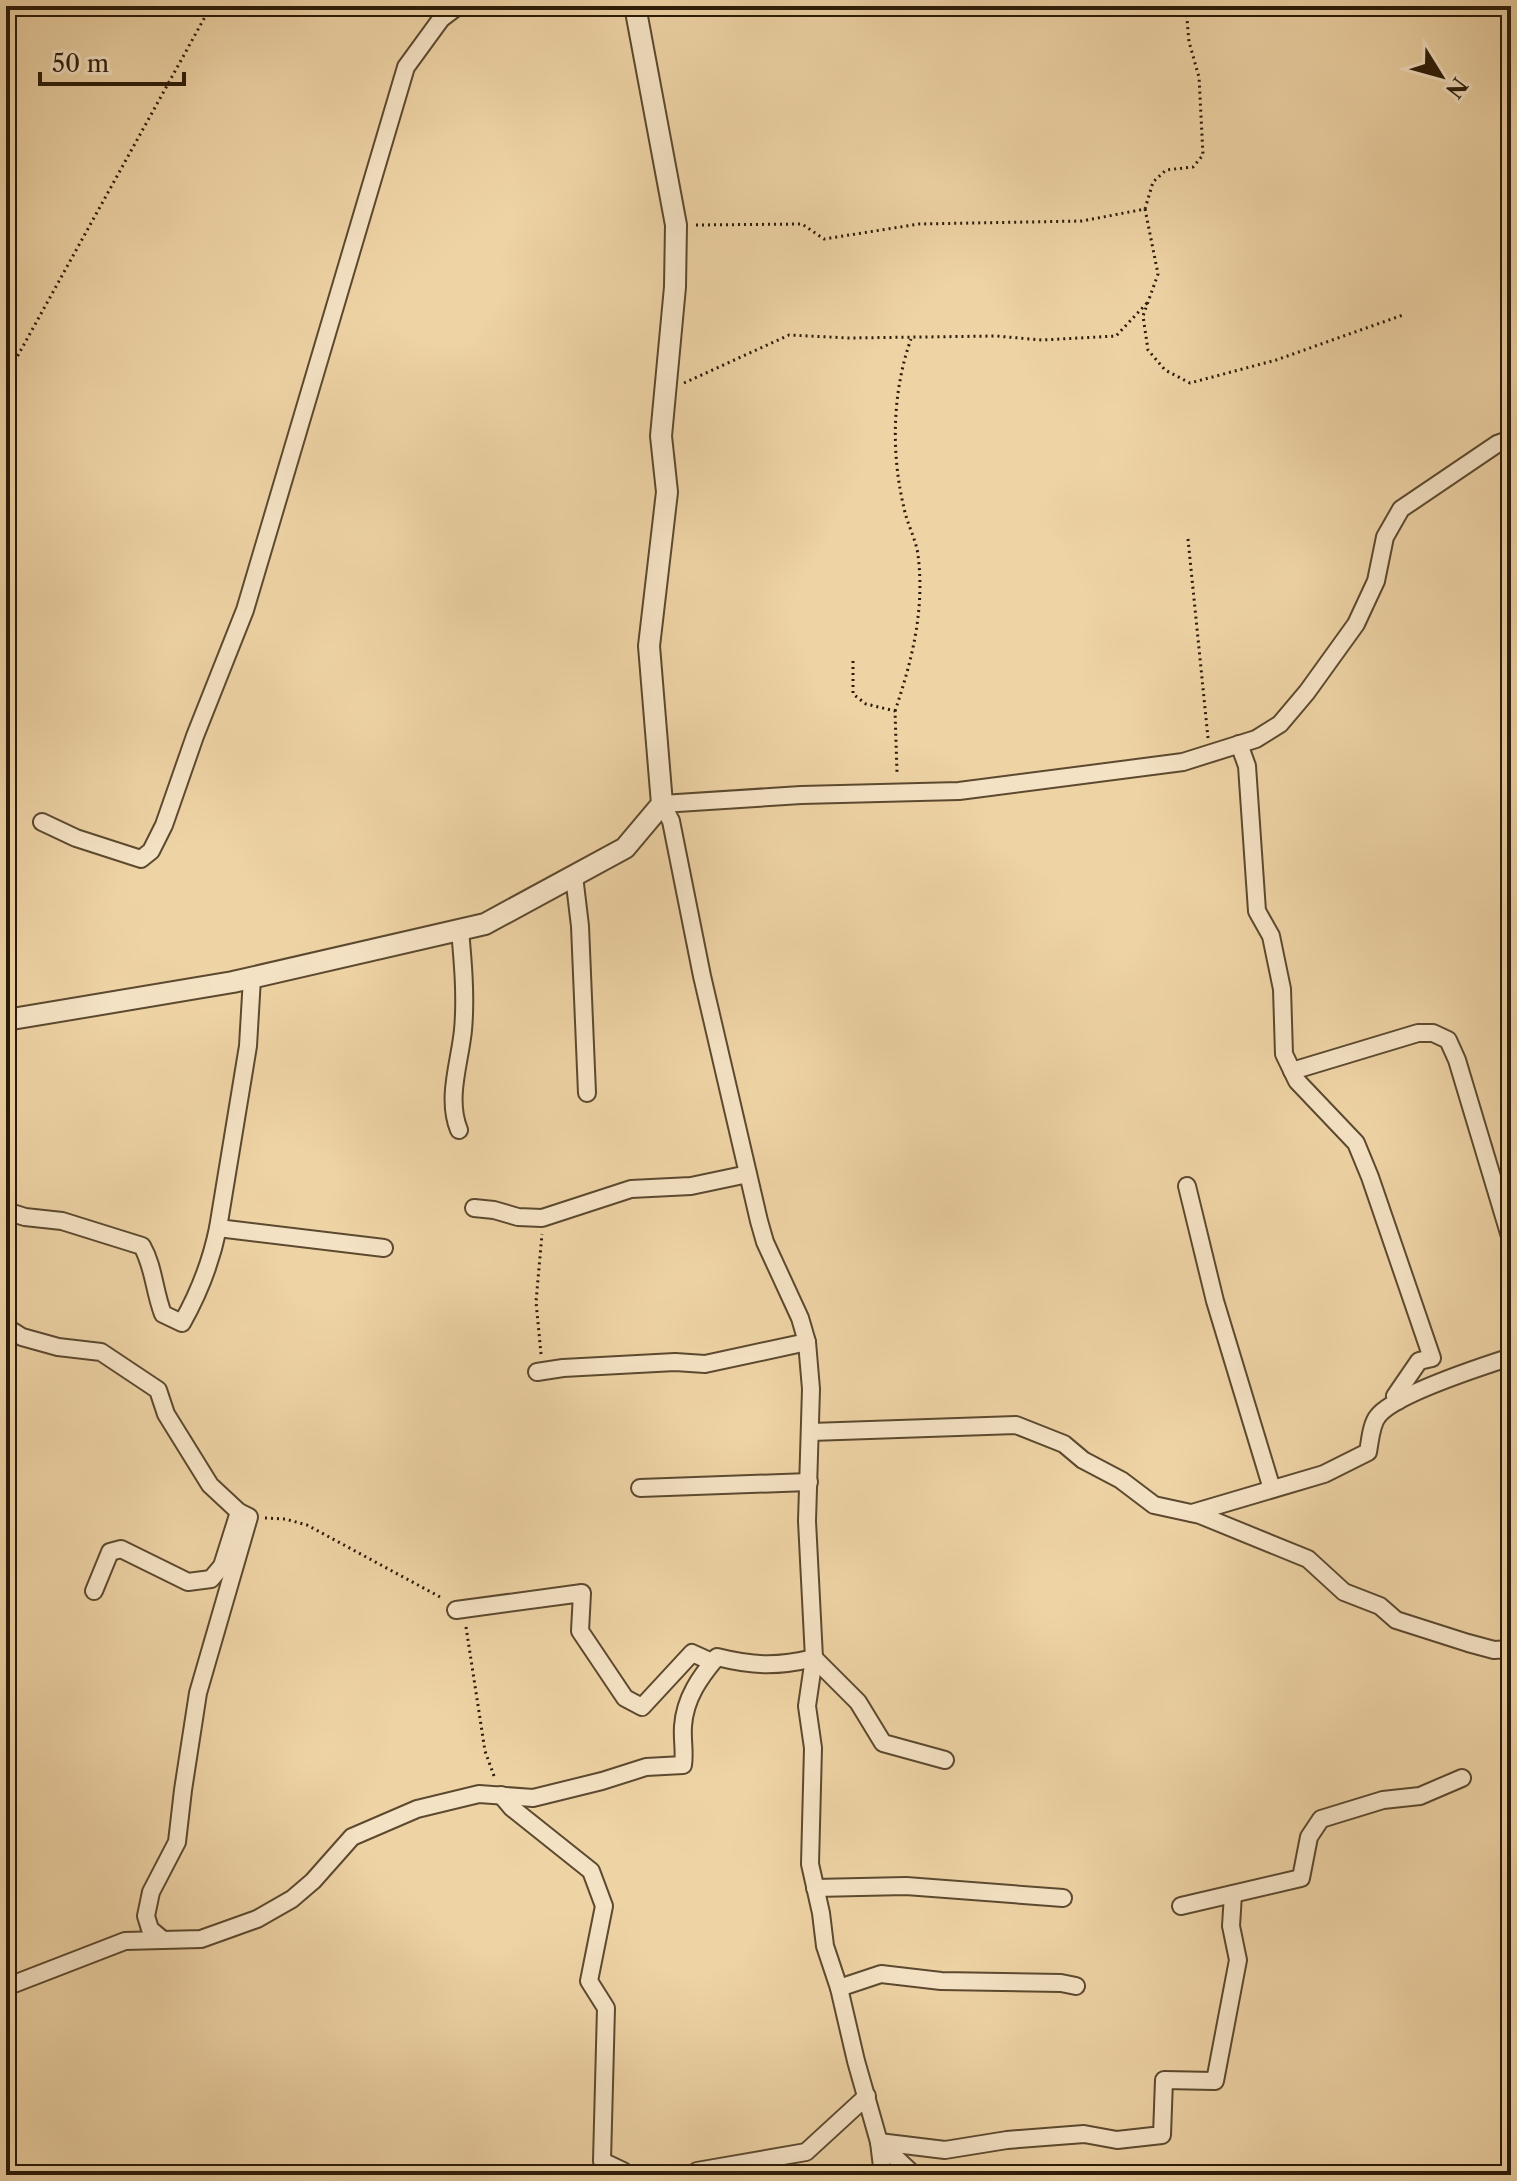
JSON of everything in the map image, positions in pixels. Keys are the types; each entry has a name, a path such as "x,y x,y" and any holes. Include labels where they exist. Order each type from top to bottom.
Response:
{"street":[{"path":"42,822 76,838 141,859 151,851 164,825 245,610 406,67 441,19 458,6"},
{"path":"635,6 676,225 675,287 661,436 667,492 649,646 662,804 671,821 702,976 765,1242 790,1294 807,1342 811,1389 807,1521 814,1658 807,1706 813,1748 810,1864 825,1946 879,2142 883,2175"},
{"path":"6,1020 252,978 485,924 625,848 662,804 988,787 1183,762 1256,739 1280,724 1356,624 1376,581 1385,537 1401,509 1497,444 1511,439"},
{"path":"1239,744 1247,766 1257,911 1271,936 1282,989 1284,1054 1297,1081 1356,1143 1432,1358 1419,1361 1395,1396 1398,1401"},
{"path":"574,876 580,926 587,1093"},
{"path":"459,1130 455,1120 454,1081 463,1030 460,930"},
{"path":"6,1211 25,1217 62,1221 142,1246 150,1260 163,1314 182,1323 213,1256 248,1046 252,978"},
{"path":"1292,1071 1418,1033 1433,1033 1448,1040 1474,1114 1511,1240"},
{"path":"474,1208 518,1217 542,1218 631,1189 691,1186 748,1174"},
{"path":"1187,1186 1219,1315 1272,1489"},
{"path":"218,1228 384,1248"},
{"path":"6,1327 22,1337 58,1347 101,1352 158,1390 166,1414 210,1485 244,1514"},
{"path":"537,1372 675,1362 705,1364 807,1342"},
{"path":"1192,1513 1324,1474 1368,1452 1376,1417 1398,1401 1470,1370 1511,1357"},
{"path":"811,1432 1016,1425 1064,1444 1083,1460 1121,1480 1154,1505 1192,1513 1308,1559 1344,1592 1380,1606 1396,1620 1494,1650 1511,1649"},
{"path":"640,1488 809,1482"},
{"path":"94,1591 110,1552 121,1549 188,1582 211,1579 222,1566 244,1514"},
{"path":"163,1940 150,1929 146,1916 151,1892 177,1842 198,1693 244,1514"},
{"path":"456,1610 582,1593 580,1631 625,1698 642,1707 692,1653 712,1662"},
{"path":"6,1987 125,1941 201,1939 257,1919 292,1899 313,1881 352,1837 417,1809 479,1794 533,1798 646,1767 683,1765 683,1728 687,1704 699,1679 717,1657 749,1665 786,1665 814,1658"},
{"path":"814,1658 858,1702 883,1743 945,1760"},
{"path":"1181,1906 1301,1878 1309,1837 1321,1819 1383,1800 1420,1796 1462,1778"},
{"path":"501,1795 512,1808 591,1871 604,1906 589,1981 606,2008 602,2161 623,2171 623,2175"},
{"path":"815,1888 906,1886 1063,1898"},
{"path":"879,2142 945,2150 1007,2140 1084,2134 1117,2140 1162,2135 1164,2080 1215,2081 1238,1960 1231,1926 1233,1894"},
{"path":"839,1988 881,1974 941,1981 1061,1983 1076,1986"},
{"path":"693,2175 697,2171 806,2152 867,2096"},
{"path":"879,2142 914,2175"}],"path":[{"path":"6,377 211,6"},
{"path":"1186,8 1189,42 1199,77 1203,155 1193,167 1166,170 1153,182 1145,209 1158,274 1143,316 1148,350 1165,370 1190,383 1276,360 1403,315"},
{"path":"676,225 802,224 824,239 919,224 1082,221 1145,209"},
{"path":"666,391 789,335 996,336 1042,340 1116,336 1148,302"},
{"path":"897,793 895,711 918,628 920,585 918,552 904,511 898,477 896,406 911,337"},
{"path":"1188,539 1209,753"},
{"path":"853,661 853,694 866,704 895,711"},
{"path":"537,1372 542,1347 536,1302 542,1253 542,1218"},
{"path":"244,1514 307,1525 450,1602 464,1619 485,1751 501,1795"}]}
